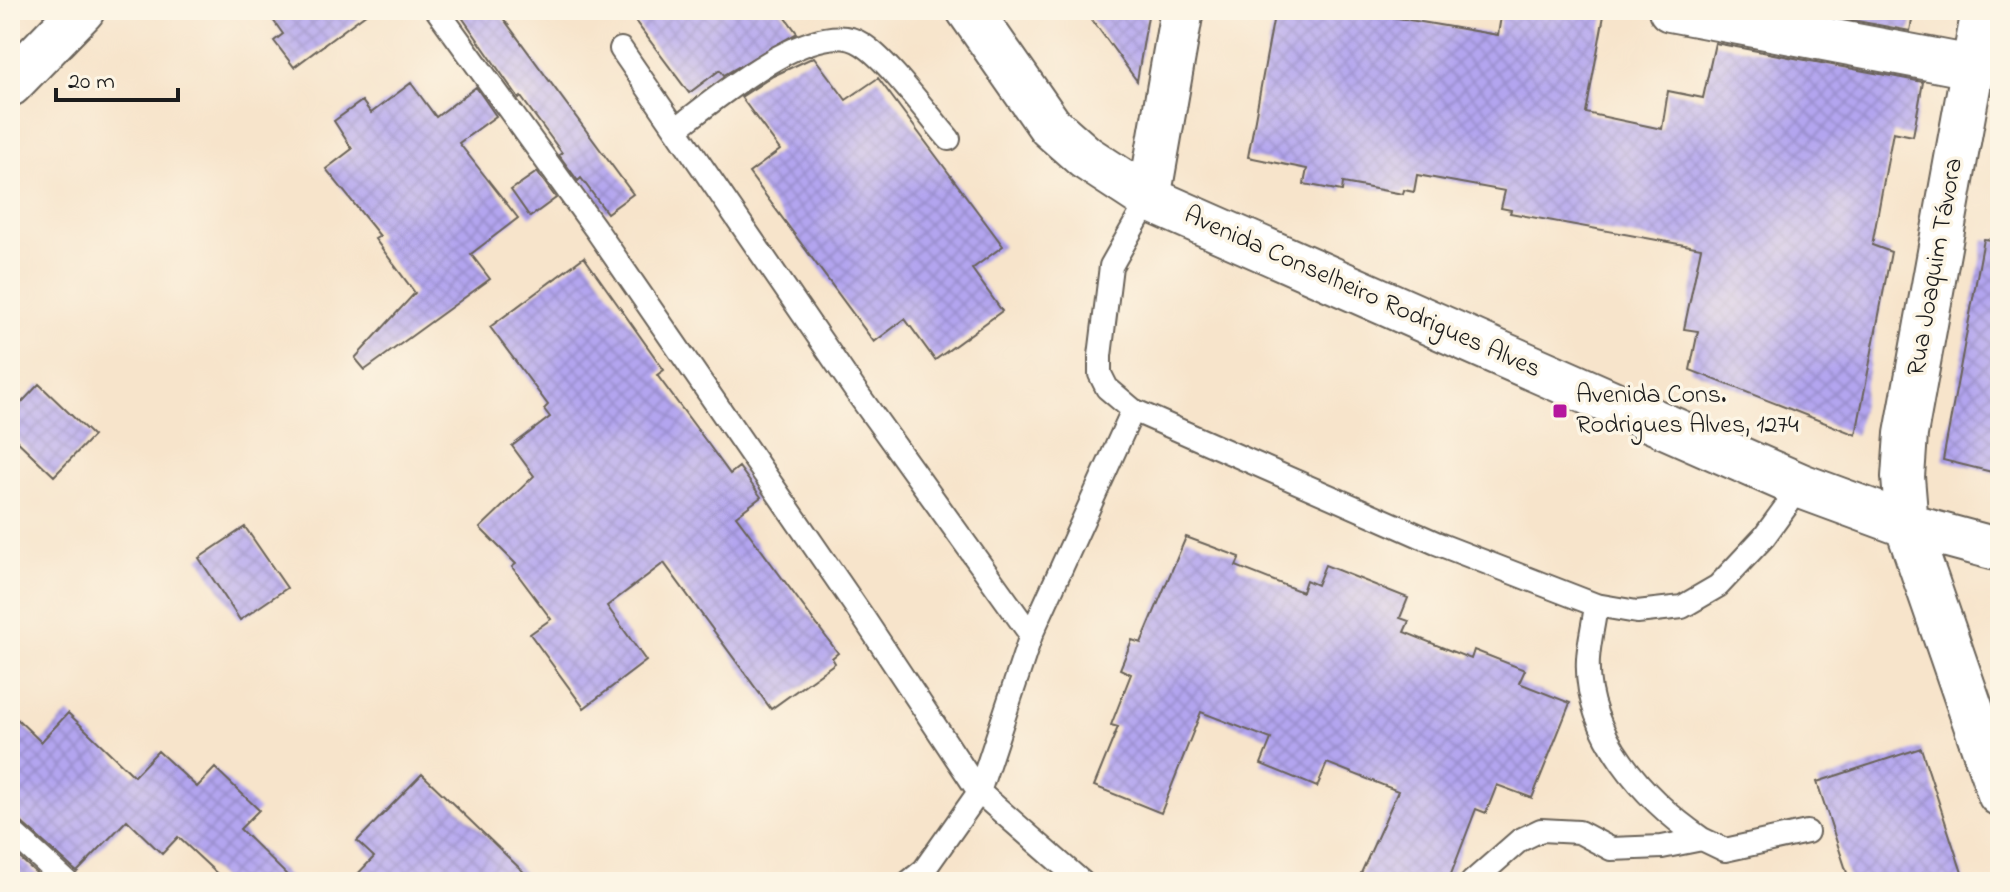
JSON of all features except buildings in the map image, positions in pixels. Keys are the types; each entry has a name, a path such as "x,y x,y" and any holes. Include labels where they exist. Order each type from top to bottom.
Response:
{"street":[{"path":"10,84 82,10"},
{"name":"Avenida Conselheiro Rodrigues Alves","path":"969,10 1050,126 1085,157 1149,199 1801,486 1907,525"},
{"path":"1149,199 1182,10"},
{"path":"1670,10 1972,67"},
{"name":"Rua Joaquim Távora","path":"1907,525 1903,477 1906,434 1983,10"},
{"path":"1907,525 2000,550"},
{"path":"1907,525 2000,794"}],"lane":[{"path":"437,10 595,228 865,620 979,792 1082,882"},
{"path":"676,129 753,72 795,50 835,36 862,43 949,139"},
{"path":"621,49 855,390 1031,635"},
{"path":"1149,199 1111,266 1100,356 1100,374 1107,388 1133,410 1436,543 1596,605 1637,612 1682,607 1718,586 1764,537 1801,486"},
{"path":"909,882 924,870 979,792 1031,635 1133,410"},
{"path":"1596,605 1588,661 1593,705 1641,790 1669,816 1702,839 1725,850 1807,832"},
{"path":"10,830 67,882"},
{"path":"1472,882 1520,840 1541,830 1579,832 1611,849 1662,847 1702,839"}],"place":[{"name":"Avenida Cons. Rodrigues Alves, 1274","path":"1560,411"}]}
